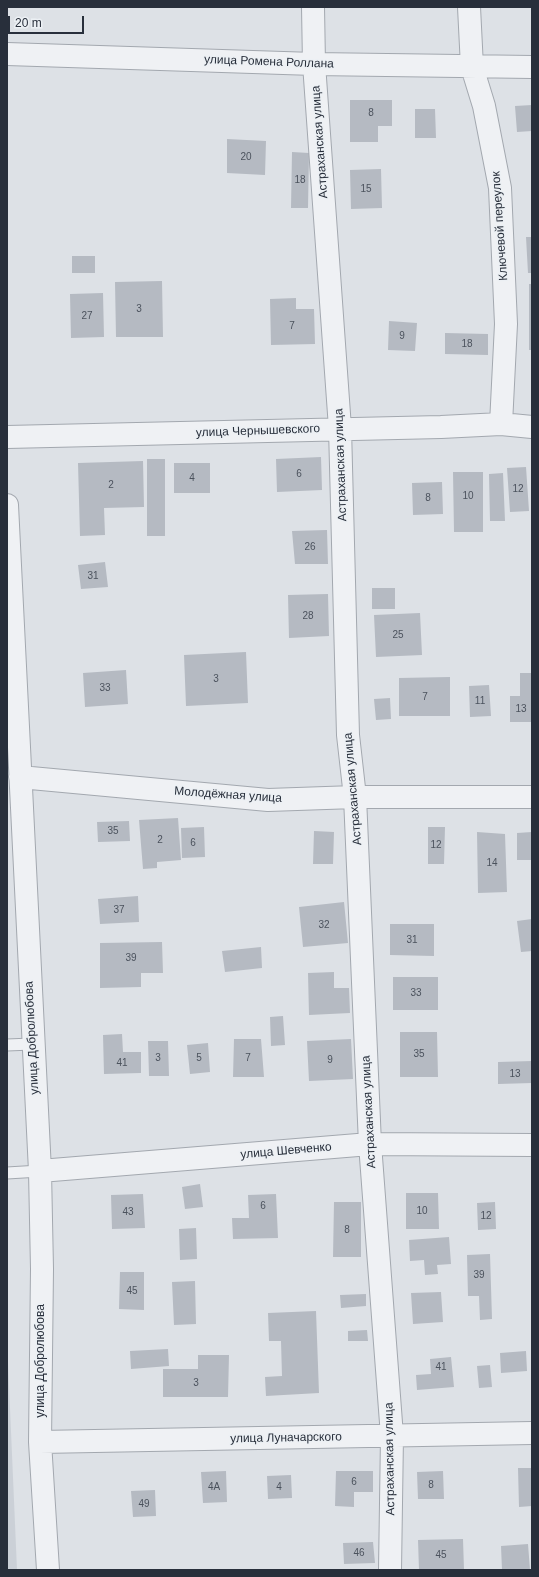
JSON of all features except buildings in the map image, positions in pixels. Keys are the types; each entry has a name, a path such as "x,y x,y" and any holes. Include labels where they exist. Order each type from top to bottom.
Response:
{"street":[{"name":"Астраханская улица","path":"313,7 314,64 340,428 348,735 355,797 370,1144 392,1436 390,1570"},
{"name":"Ключевой переулок","path":"469,7 472,67 484,106 500,188 506,324 501,424"},
{"name":"улица Ромена Роллана","path":"7,54 314,64 472,67 532,66"},
{"name":"улица Чернышевского","path":"7,437 340,428 441,427 501,424 532,427"},
{"name":"улица Добролюбова","path":"7,505 32,1044 40,1171 42,1268 40,1442 48,1570"},
{"name":"Молодёжная улица","path":"20,777 268,800 355,797 532,798"},
{"name":"улица Шевченко","path":"40,1171 370,1144 532,1145"},
{"name":"улица Луначарского","path":"40,1442 532,1433"}],"lane":[{"path":"7,1045 32,1044"},
{"path":"7,1173 40,1171"}],"shaded area":[{"path":"7,1361 8,1362 17,1570 7,1570"}]}
